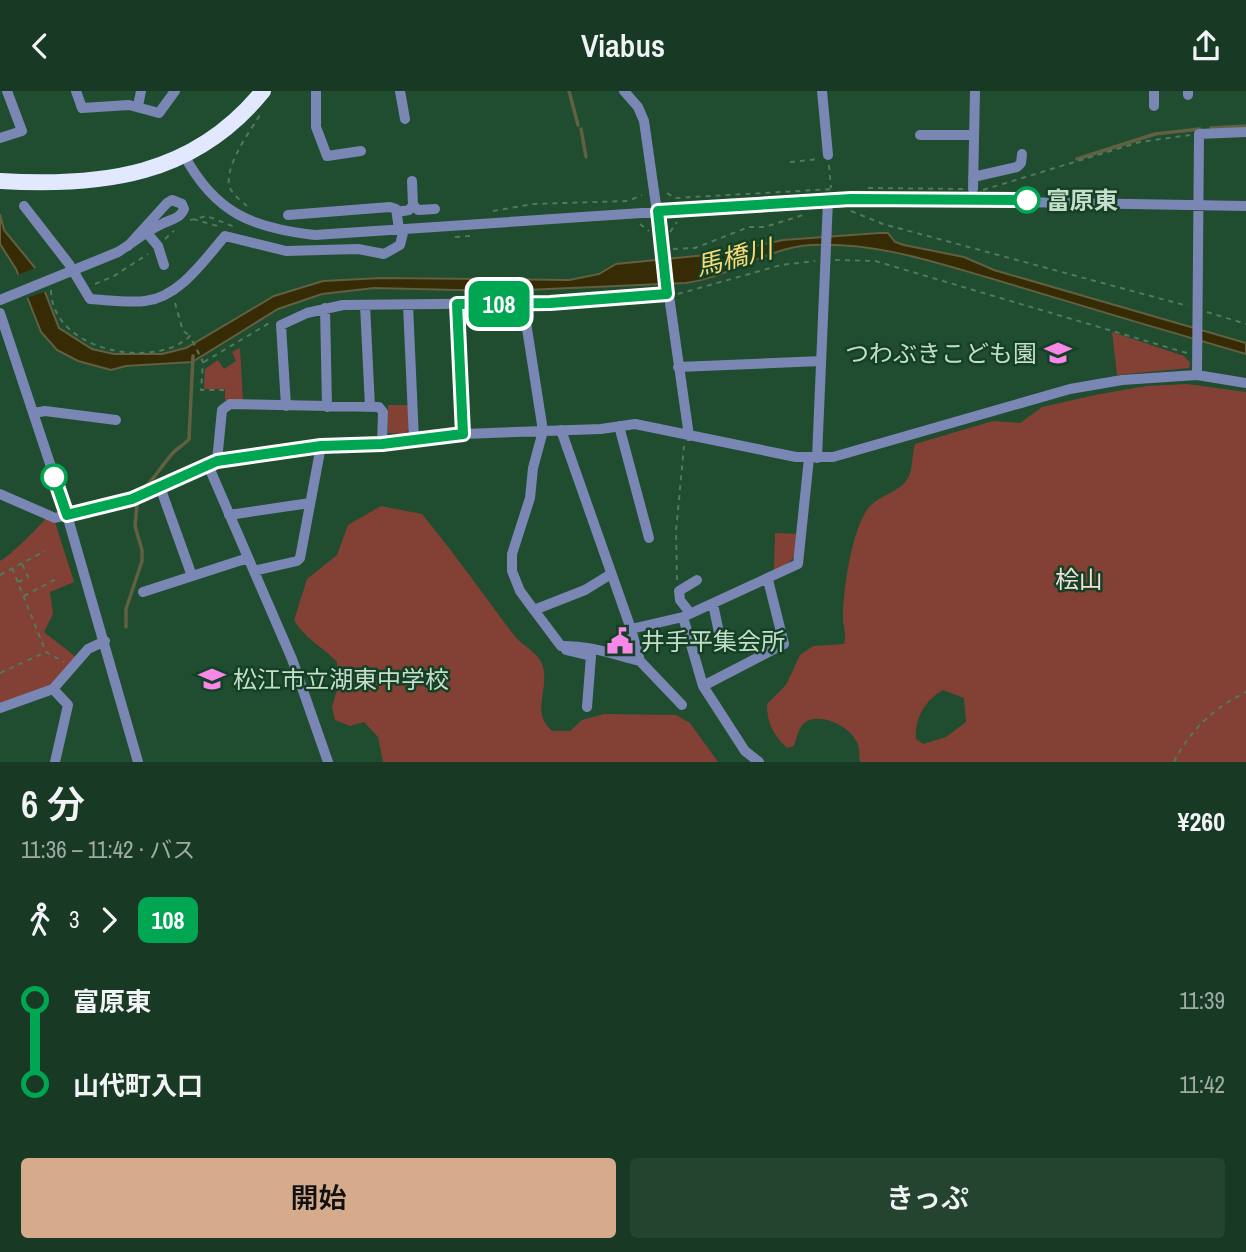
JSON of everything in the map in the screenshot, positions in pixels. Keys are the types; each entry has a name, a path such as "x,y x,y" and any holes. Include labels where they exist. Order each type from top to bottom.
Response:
{"highway":[{"path":"0,181 75,183 104,180 159,167 225,129 263,91"}],"street":[{"path":"0,138 22,131 7,91"},
{"path":"76,91 82,108 138,106 159,113 175,91"},
{"path":"138,106 141,91"},
{"path":"316,91 316,127 327,156 361,151"},
{"path":"400,91 405,120"},
{"path":"624,91 638,107 644,121 687,435"},
{"path":"822,91 828,155"},
{"path":"975,91 973,177 978,190"},
{"path":"1154,91 1154,106"},
{"path":"1198,375 1199,134 1246,132"},
{"path":"920,135 974,135"},
{"path":"973,177 1017,167 1021,163 1022,154"},
{"path":"184,155 197,179 219,204 254,224 316,235 658,211 829,194 1246,206"},
{"path":"397,212 409,210 412,205 412,181"},
{"path":"631,629 687,615 768,580 798,563 813,458 821,361 829,194"},
{"path":"0,300 24,290 75,276 128,246 147,233 179,217 184,209 182,204 172,200 167,203 128,246"},
{"path":"412,205 418,210 435,209"},
{"path":"24,207 90,299 147,301 171,291 195,271 225,236 286,251 358,249 384,254 400,245 401,229 397,212 390,207 288,215"},
{"path":"147,233 158,246 164,265"},
{"path":"286,406 281,325 324,308 523,303 667,293"},
{"path":"523,303 543,431 533,468 530,498 512,554 516,581 561,646 591,656 587,707"},
{"path":"457,304 463,434"},
{"path":"365,305 370,407"},
{"path":"408,305 414,440"},
{"path":"324,308 327,407"},
{"path":"0,313 67,515 138,762"},
{"path":"678,367 821,361"},
{"path":"0,494 49,516 67,515 132,499 213,463 321,446 382,444 463,434 619,426 650,425 726,445 813,458 848,454 1070,389 1122,380 1198,375 1246,383"},
{"path":"328,762 292,659 229,515 213,463 222,410 230,404 379,407 383,412 382,444"},
{"path":"34,413 45,411 116,420"},
{"path":"619,426 649,538"},
{"path":"561,430 640,661 682,705"},
{"path":"254,571 297,561 321,446"},
{"path":"160,487 192,576"},
{"path":"229,515 310,503"},
{"path":"143,591 248,558"},
{"path":"534,610 585,590 611,574"},
{"path":"697,580 681,589 680,600 687,615 703,686 745,751 760,762"},
{"path":"703,686 784,644 768,580"},
{"path":"713,604 722,647"},
{"path":"0,708 52,688 88,649 105,641"},
{"path":"561,646 600,648 607,653 640,661"},
{"path":"52,688 68,705 55,762"}],"path":[{"path":"253,209 230,188 228,180 238,153 264,110"},
{"path":"978,190 1140,142 1199,134"},
{"path":"790,162 828,155 829,194"},
{"path":"488,212 533,204 628,201 646,192"},
{"path":"851,211 883,224 1198,313 1246,324"},
{"path":"662,251 695,248 749,227 765,227 806,214"},
{"path":"184,223 192,219 211,217"},
{"path":"192,219 222,227"},
{"path":"75,276 90,287 114,277 158,246 175,230"},
{"path":"667,293 696,291 790,263 875,261 1198,354"},
{"path":"44,286 51,287 54,307 64,326 89,344 111,350 162,350 181,345 190,336 203,362 201,390 223,390 222,410"},
{"path":"203,362 272,321 281,325"},
{"path":"681,589 675,566 676,531 687,435"},
{"path":"0,575 45,551"},
{"path":"18,582 28,577 22,563"},
{"path":"12,568 46,652 72,667"},
{"path":"24,596 56,579"},
{"path":"0,673 46,652"},
{"path":"1174,762 1199,726 1217,708 1246,692"}],"green space":[{"path":"1112,332 1184,356 1190,363 1189,368 1117,375"},
{"path":"240,348 243,400 225,400 225,389 204,389 205,369 218,360 224,369 236,361 232,352"},
{"name":"桧山","path":"1187,384 1246,392 1246,762 860,762 858,745 849,732 834,722 816,719 802,725 794,746 787,748 782,743 770,723 767,704 786,685 800,655 813,646 844,644 843,606 846,579 860,523 869,507 905,482 909,476 915,444 993,421 1020,423 1042,407 1146,386","holes":["943,690 964,698 966,722 946,737 923,744 916,739 919,717 926,704 937,694"]},
{"path":"388,405 409,405 409,429 405,434 388,433"},
{"path":"381,506 422,514 513,634 537,656 544,669 542,714 552,731 570,731 582,720 604,714 676,715 690,723 718,762 383,762 378,737 364,722 350,726 335,720 332,707 338,687 337,662 303,632 294,620 307,579 337,555 348,525"},
{"path":"46,518 54,519 74,582 50,592 53,614 44,632 76,657 49,688 0,706 0,561 17,548"},
{"path":"775,533 800,534 793,557 774,571"}],"water":[{"name":"馬橋川","path":"0,214 4,230 36,269 59,328 92,349 114,354 162,354 186,348 274,296 323,281 381,278 569,280 599,274 616,264 726,253 783,240 888,233 895,242 904,245 964,257 994,270 1246,343 1246,354 921,259 856,246 811,245 778,251 717,275 685,283 500,291 374,288 322,294 278,309 192,362 126,366 111,370 78,361 57,350 41,332 16,269 0,244"}],"pier":[{"path":"38,267 47,291 24,299 15,276"}],"waterway":[{"path":"569,91 578,125"},
{"path":"1211,128 1246,126"},
{"path":"581,129 586,157"},
{"path":"1077,159 1155,134 1200,129"},
{"path":"143,489 172,454 189,439 193,356"},
{"path":"126,627 126,609 142,561 142,550 135,526 137,505"}],"bus line":[{"name":"108","path":"54,477 67,515 132,499 217,461 321,446 382,444 463,434 457,304 550,303 667,294 658,211 851,199 1027,200"}],"place":[{"name":"富原東","path":"1027,200"},
{"name":"つわぶきこども園","path":"1058,353"},
{"name":"井手平集会所","path":"620,641"},
{"name":"松江市立湖東中学校","path":"212,679"}]}
